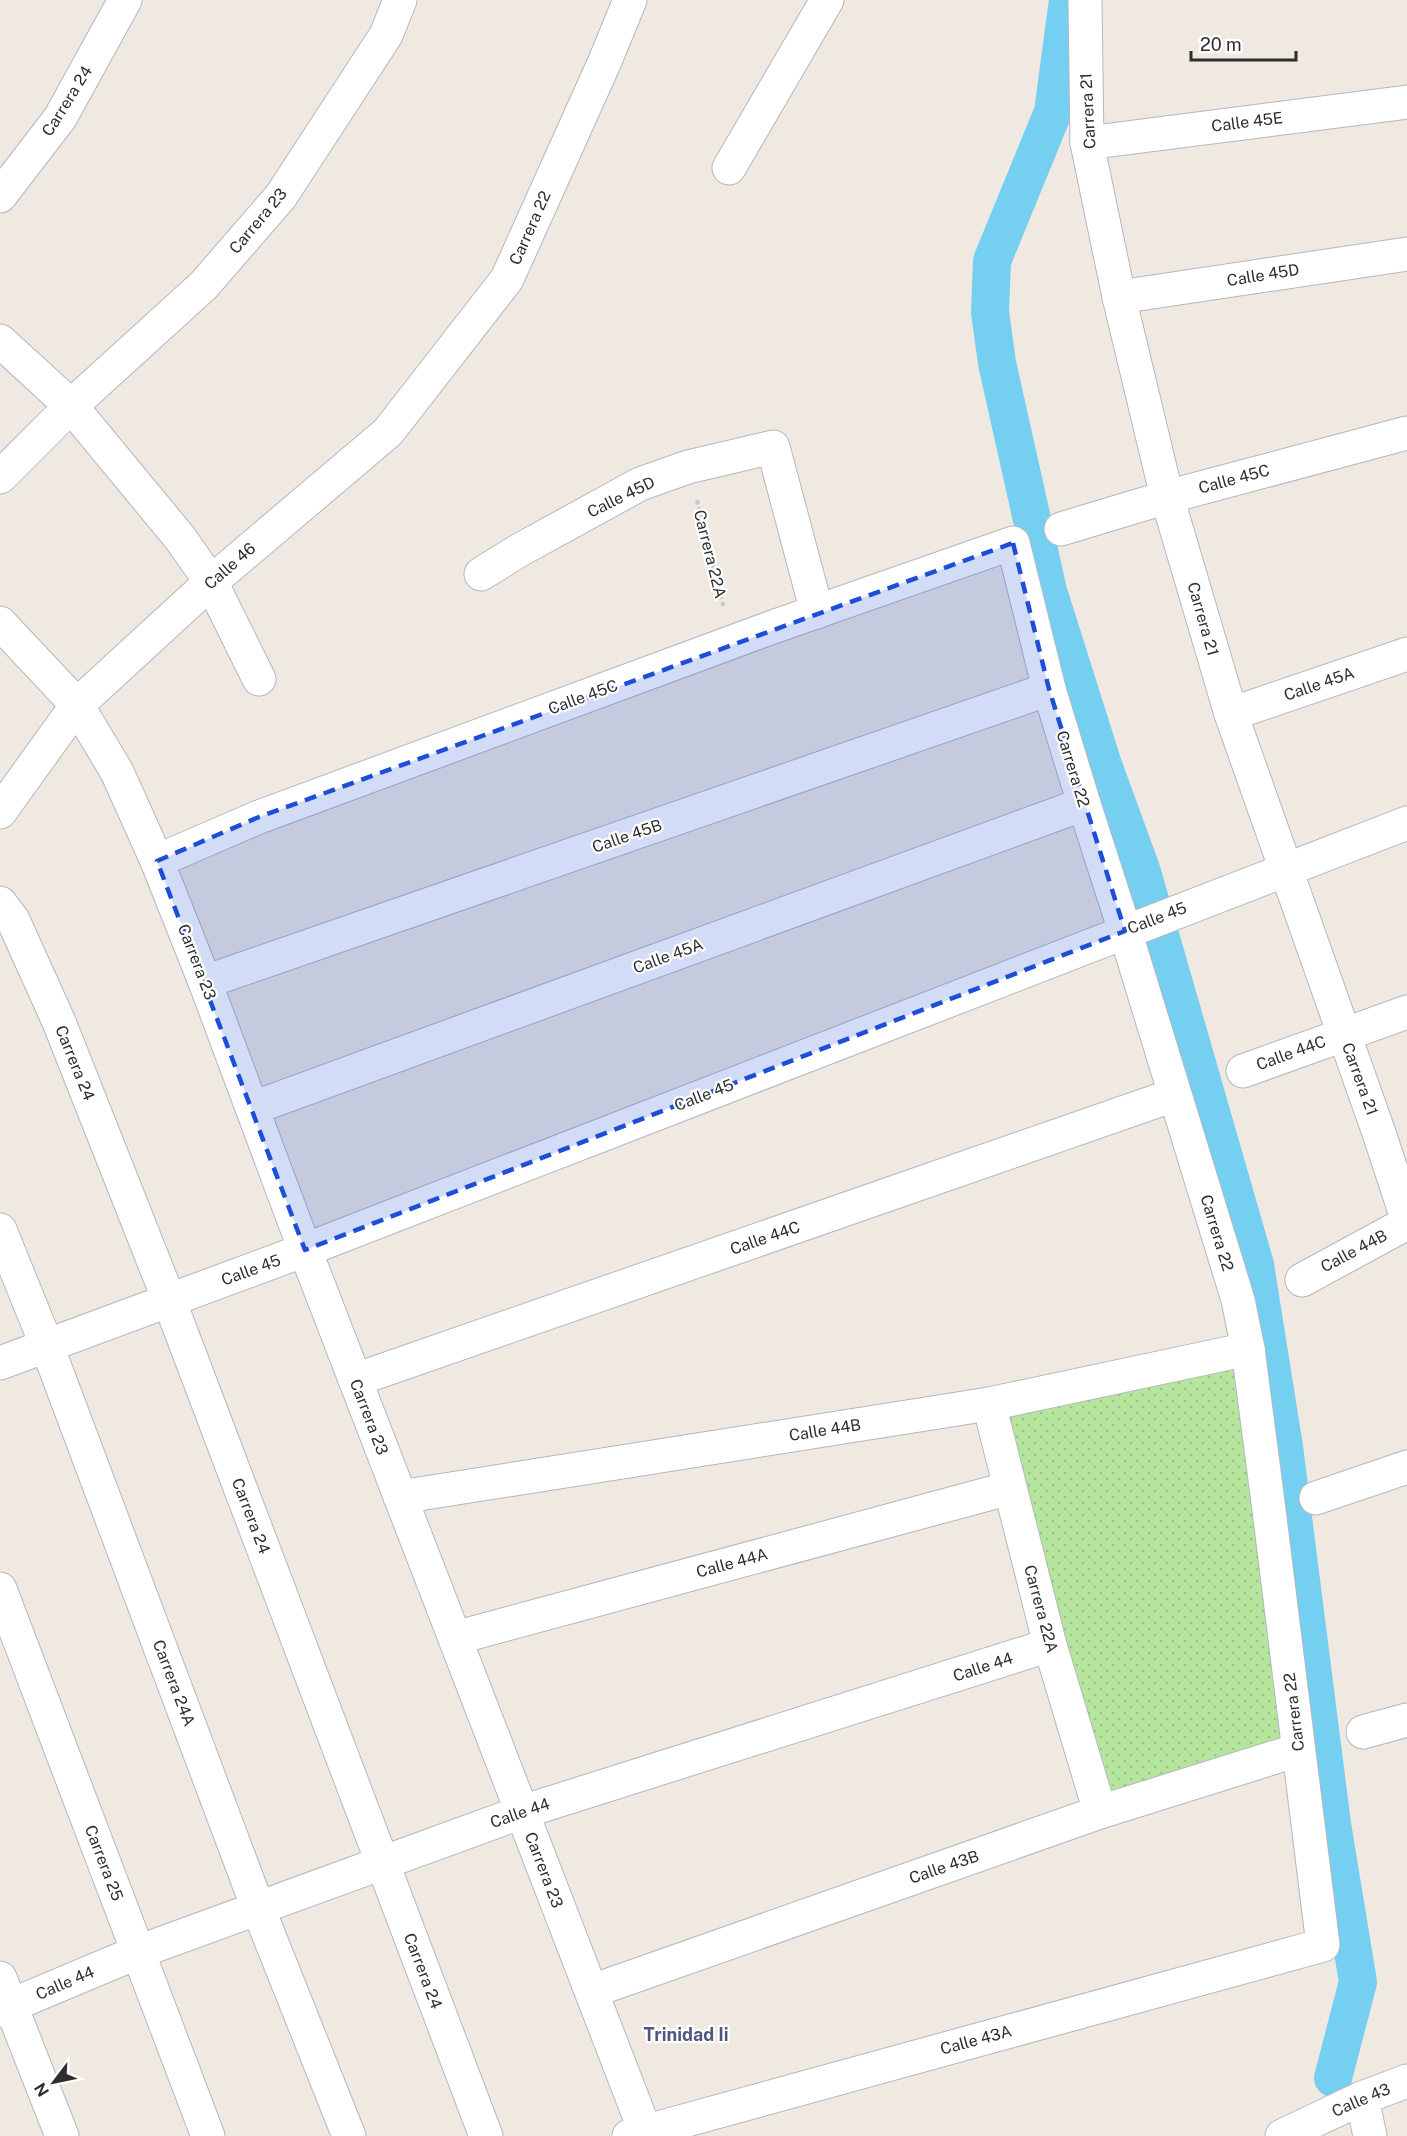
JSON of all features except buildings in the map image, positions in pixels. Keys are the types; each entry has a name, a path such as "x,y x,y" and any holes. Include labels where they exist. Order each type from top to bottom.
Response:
{"street":[{"name":"Carrera 23","path":"0,477 71,406 204,285 281,196 386,35 400,0"},
{"name":"Carrera 22","path":"388,432 507,279 630,0"},
{"path":"729,168 827,0"},
{"name":"Carrera 21","path":"1087,0 1087,143 1119,297 1167,497 1231,714 1285,870 1344,1034 1393,1129 1407,1220"},
{"name":"Carrera 24","path":"0,196 60,118 120,2"},
{"name":"Calle 45E","path":"1087,143 1407,102"},
{"name":"Calle 45D","path":"1119,297 1407,254"},
{"path":"0,341 71,406 180,538 211,582 259,679"},
{"name":"Calle 46","path":"0,812 77,705 211,582 388,432"},
{"name":"Calle 45C","path":"1061,529 1167,497 1407,433"},
{"name":"Calle 45D","path":"481,574 518,550 640,484 688,467 772,447 817,612"},
{"name":"Carrera 22","path":"1013,543 1049,689 1084,804 1135,927 1174,1095 1238,1300 1248,1349 1323,1945"},
{"name":"Calle 45C","path":"158,861 259,817 732,642 1013,543"},
{"name":"Carrera 23","path":"0,623 77,705 117,771 158,861 206,982 305,1250 592,1991 640,2134"},
{"name":"Calle 45A","path":"1231,714 1407,654"},
{"name":"Calle 45B","path":"206,982 1049,689"},
{"name":"Calle 45A","path":"253,1108 1084,804"},
{"name":"Calle 45","path":"0,1363 305,1250 1407,823"},
{"name":"Carrera 24","path":"0,903 13,920 59,1022 169,1300 486,2136"},
{"name":"Calle 44C","path":"1243,1071 1407,1012"},
{"name":"Calle 44C","path":"356,1380 1174,1095"},
{"name":"Calle 44B","path":"1302,1280 1407,1220"},
{"name":"Carrera 24A","path":"0,1230 47,1346 258,1908 349,2136"},
{"name":"Calle 44B","path":"400,1497 989,1404 1248,1349"},
{"name":"Carrera 22A","path":"989,1404 1050,1646 1100,1812"},
{"path":"1316,1498 1407,1467"},
{"name":"Calle 44A","path":"455,1638 1010,1488"},
{"name":"Carrera 25","path":"0,1589 208,2136"},
{"name":"Calle 44","path":"4,1998 138,1952 522,1812 1050,1646"},
{"path":"1363,1732 1407,1720"},
{"name":"Calle 43B","path":"592,1991 1100,1812 1298,1750"},
{"name":"Calle 43A","path":"640,2134 1323,1945"},
{"path":"4,1998 62,2136"},
{"name":"Calle 43","path":"1282,2136 1362,2098 1407,2081"},
{"path":"1362,2098 1370,2136"}],"path":[{"name":"Carrera 22A","path":"688,467 732,642"}],"highlighted area":[{"path":"1013,543 1049,689 1125,931 305,1250 157,861 259,817"}],"green space":[{"path":"1248,1349 1298,1750 1100,1812 989,1404"}],"waterway":[{"path":"1068,0 1053,112 992,261 990,312 997,363 1048,591 1103,765 1141,869 1255,1265 1284,1447 1332,1824 1358,1982 1333,2078"}],"district":[{"name":"Trinidad Ii","path":"686,2034"}]}
